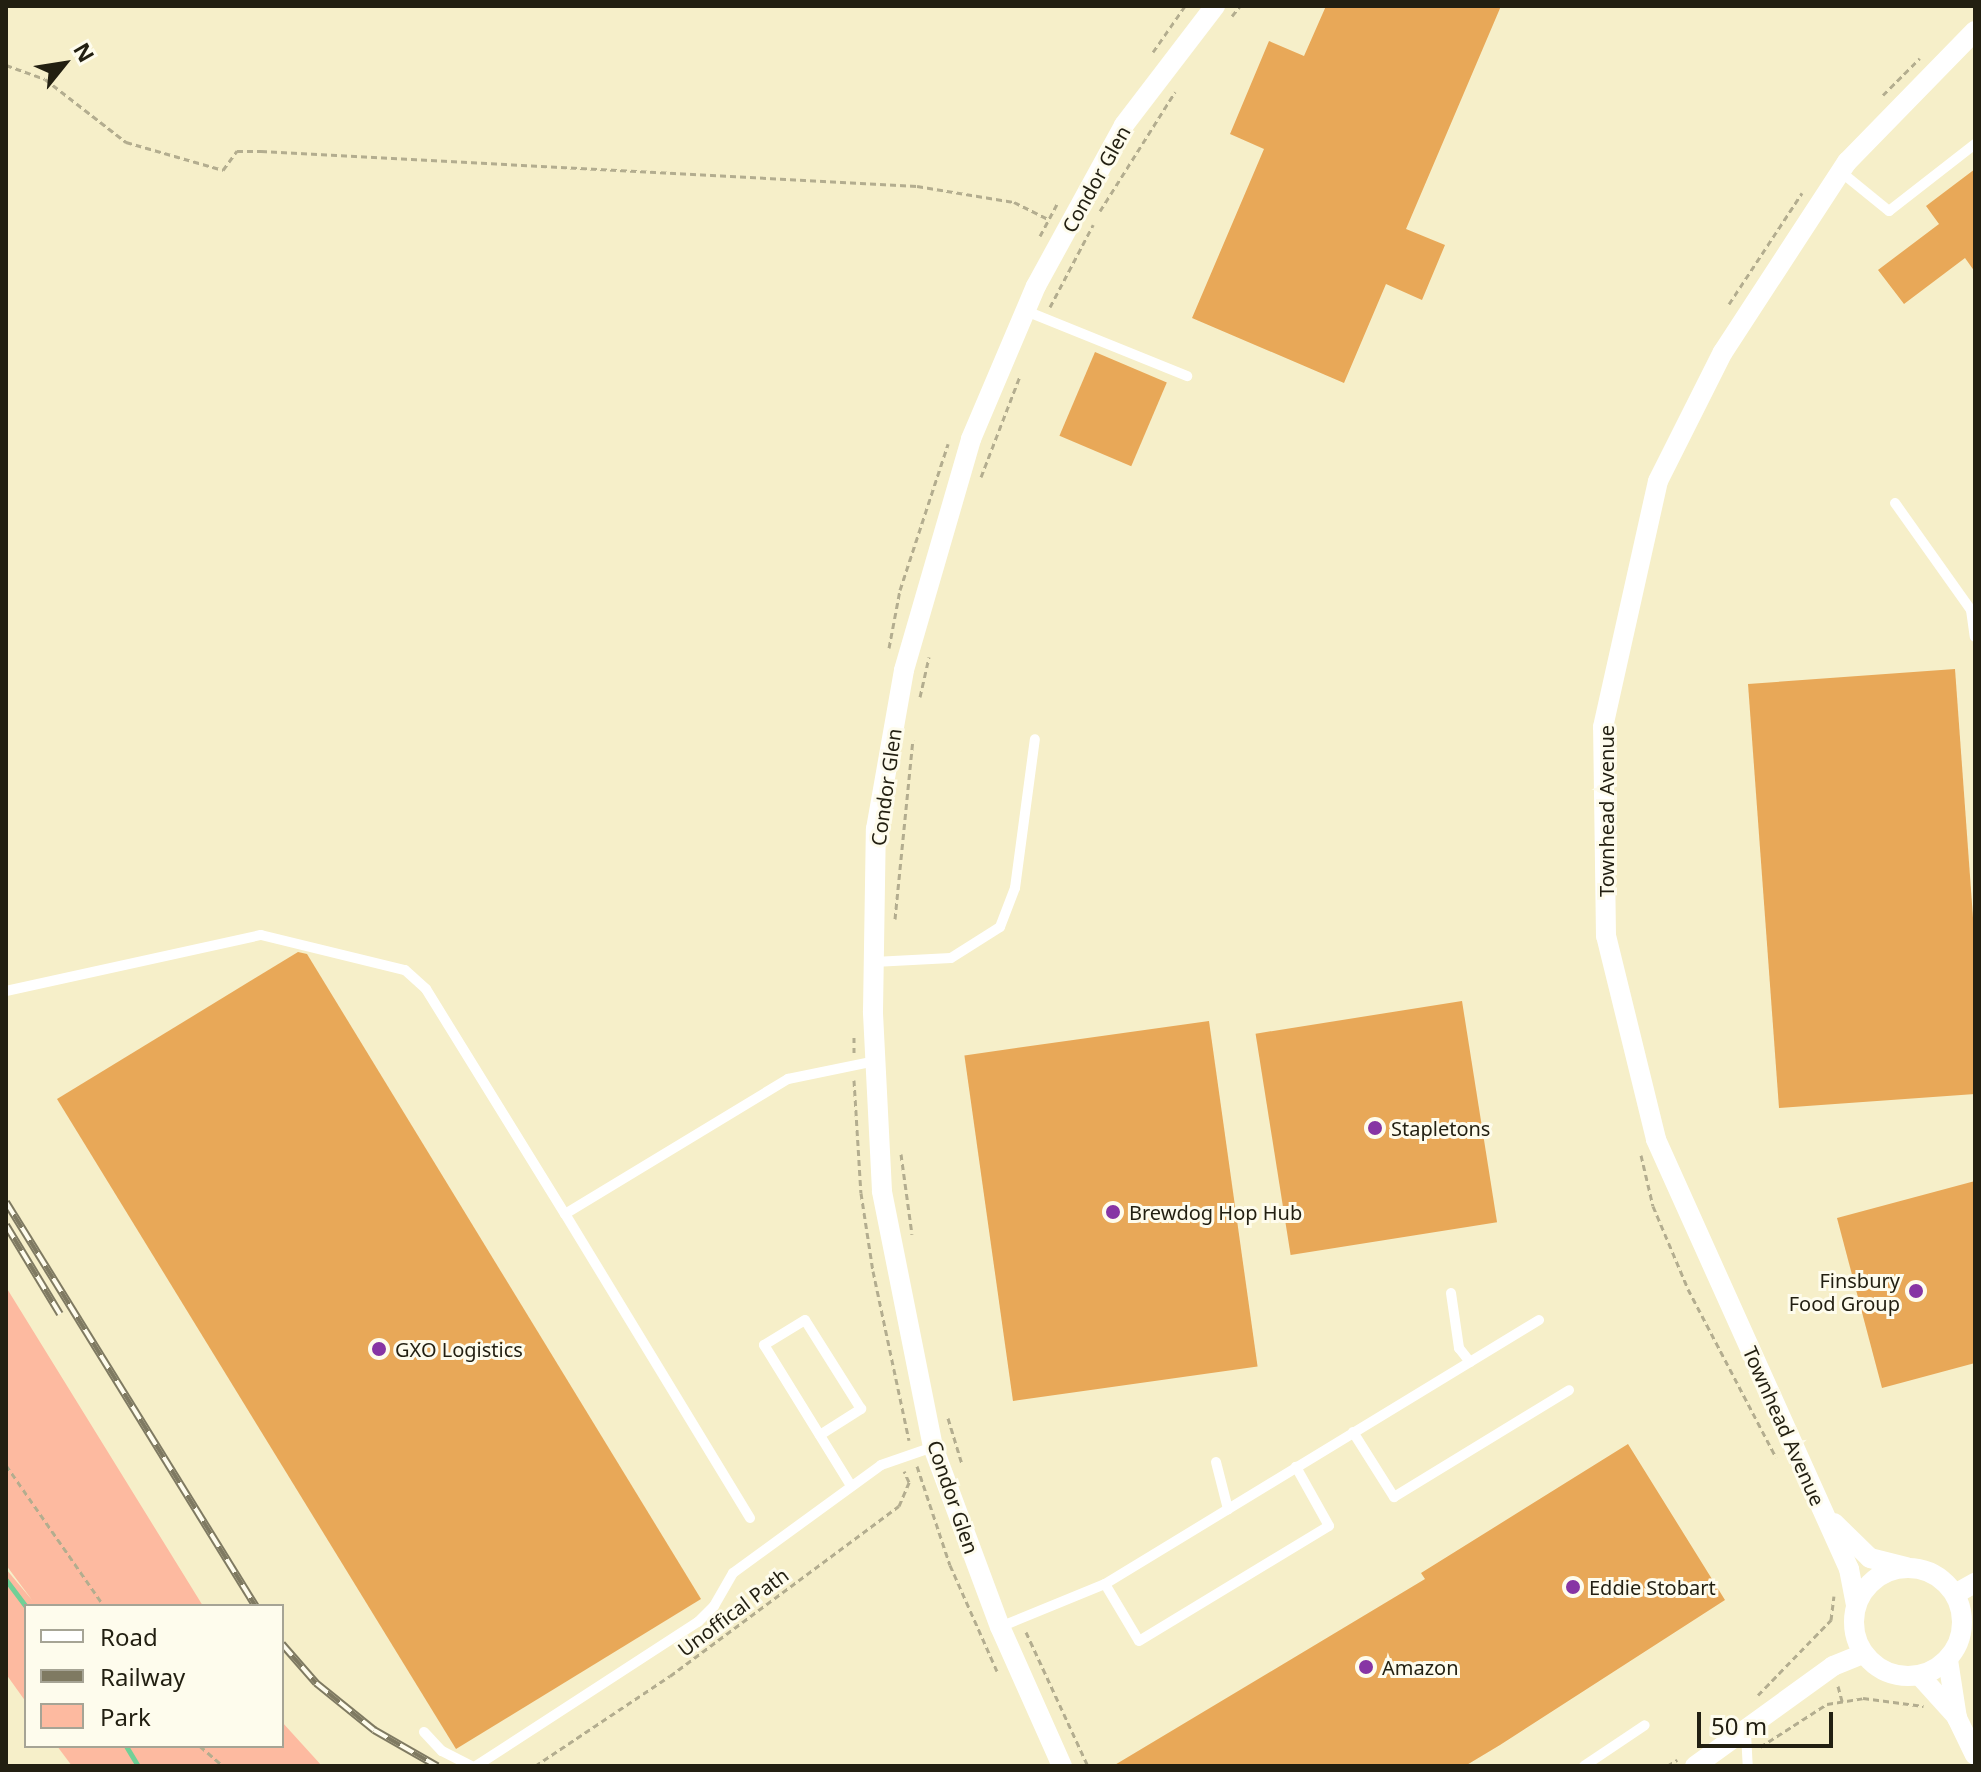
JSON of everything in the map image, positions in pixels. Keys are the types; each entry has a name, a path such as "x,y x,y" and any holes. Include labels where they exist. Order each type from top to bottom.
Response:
{"street":[{"name":"Condor Glen","path":"1062,1766 923,1450 882,1191 876,1061 883,962 876,829 904,670 971,439 1035,314 1067,230 1124,125 1223,12"},
{"name":"Townhead Avenue","path":"1856,1605 1849,1569 1656,1139 1606,936 1603,727 1658,481 1723,352 1841,172 1974,35"},
{"name":"Townhead Avenue","path":"1825,1515 1870,1558 1908,1567"},
{"path":"1908,1567 1939,1577 1955,1594 1962,1632 1948,1660 1920,1676 1888,1673 1863,1654 1856,1639 1856,1605 1876,1578 1908,1567"},
{"path":"1955,1594 1975,1583"},
{"path":"1690,1761 1746,1733 1833,1666 1863,1654"},
{"path":"1948,1660 1957,1718"},
{"path":"1920,1676 1957,1718 1975,1755"}],"lane":[{"path":"1841,172 1889,211 1975,144"},
{"path":"1035,314 1187,376"},
{"path":"1895,503 1971,610 1975,637"},
{"path":"883,962 951,958 1000,927 1015,888 1035,739"},
{"path":"6,991 261,935 405,970 426,989 750,1518"},
{"path":"565,1214 788,1079 876,1061"},
{"path":"1451,1293 1459,1348 1470,1362"},
{"path":"820,1435 861,1409 805,1320 764,1345 851,1486"},
{"path":"1000,1627 1105,1584 1539,1320"},
{"path":"1353,1432 1394,1497 1569,1390"},
{"path":"424,1732 442,1751 474,1766 698,1622 714,1606 733,1573 851,1486 898,1456 923,1450"},
{"path":"1216,1462 1228,1509"},
{"path":"1105,1584 1139,1641 1316,1534 1329,1526 1296,1467"},
{"path":"1584,1766 1645,1725"},
{"path":"1746,1733 1747,1762"}],"path":[{"path":"1150,57 1185,6"},
{"path":"1223,12 1240,6"},
{"path":"1878,101 1926,53"},
{"path":"6,65 45,79 126,142 223,170 237,151 261,151 901,185 1014,202 1067,230"},
{"path":"1035,314 1179,86"},
{"path":"1725,312 1806,187"},
{"path":"1035,245 1063,194"},
{"path":"979,483 1021,374"},
{"path":"888,652 900,590 950,438"},
{"path":"918,708 932,648"},
{"path":"883,962 913,737"},
{"path":"854,1020 853,1066 865,1224 950,1565 997,1672"},
{"path":"1638,1146 1653,1206 1688,1289 1778,1461"},
{"path":"901,1150 913,1244"},
{"path":"947,1411 962,1466"},
{"name":"Unoffical Path","path":"535,1766 670,1676 899,1506 909,1482 898,1456"},
{"path":"6,1465 103,1604"},
{"path":"1747,1706 1831,1620 1834,1591"},
{"path":"1020,1619 1088,1766"},
{"path":"1747,1762 1827,1704 1863,1698 1884,1704 1890,1699 1916,1709 1940,1698"},
{"path":"202,1748 223,1766"},
{"path":"1667,1766 1690,1761"}],"green space":[{"path":"6,1287 202,1604 24,1604 24,1699 6,1674 6,1569 32,1600 6,1565"},
{"path":"284,1724 322,1766 72,1766 58,1748 284,1748"}],"building":[{"path":"1326,6 1501,6 1406,229 1445,245 1422,300 1386,284 1344,383 1192,318 1264,149 1230,134 1269,41 1304,56"},
{"path":"1975,169 1975,272 1965,258 1904,304 1878,270 1939,224 1926,206"},
{"path":"1095,352 1167,382 1131,466 1059,436"},
{"path":"1955,669 1975,945 1975,1094 1779,1108 1748,684"},
{"name":"GXO Logistics","path":"298,952 307,954 701,1599 456,1749 57,1099"},
{"name":"Stapletons","path":"1462,1001 1497,1222 1291,1255 1256,1034"},
{"name":"Brewdog Hop Hub","path":"1209,1021 1258,1367 1013,1401 964,1055"},
{"name":"Finsbury Food Group","path":"1975,1181 1975,1363 1882,1388 1837,1218"},
{"path":"1628,1444 1725,1600 1500,1745 1465,1766 1113,1766 1425,1579 1421,1573"}],"waterway":[{"path":"6,1580 24,1604"},
{"path":"127,1748 138,1766"}],"railway":[{"path":"6,1202 255,1604"},
{"path":"6,1225 60,1314"},
{"path":"284,1646 316,1683 374,1730 437,1766"}],"place":[{"name":"Stapletons","path":"1375,1128"},
{"name":"Brewdog Hop Hub","path":"1113,1212"},
{"name":"Finsbury Food Group","path":"1916,1291"},
{"name":"GXO Logistics","path":"379,1349"},
{"name":"Eddie Stobart","path":"1573,1587"},
{"name":"Amazon","path":"1366,1667"}]}
